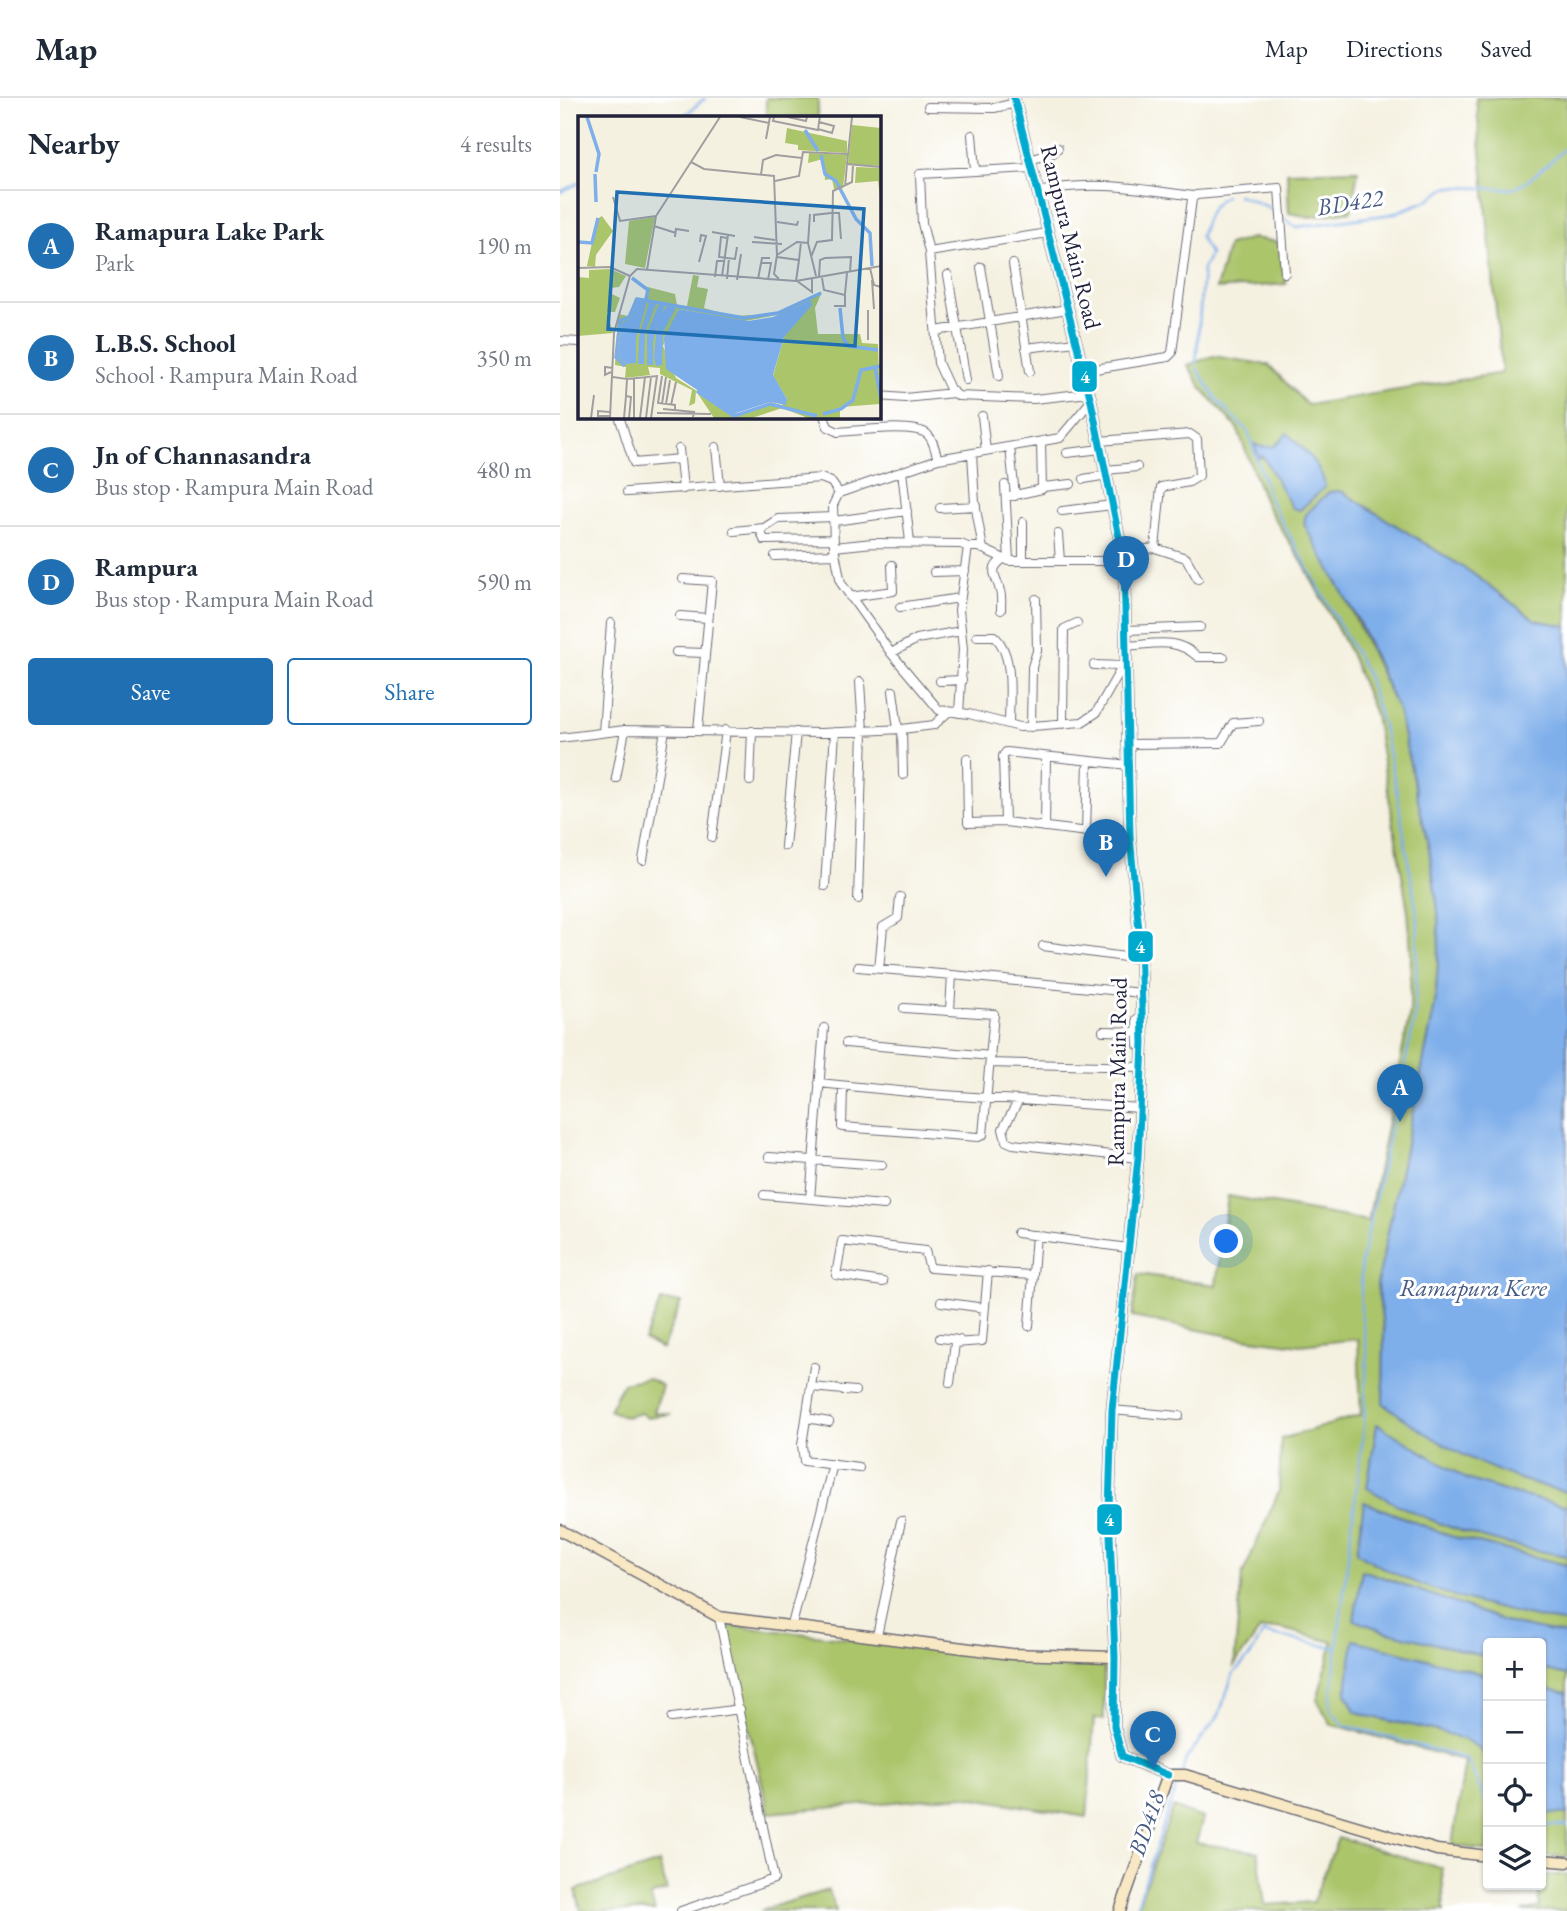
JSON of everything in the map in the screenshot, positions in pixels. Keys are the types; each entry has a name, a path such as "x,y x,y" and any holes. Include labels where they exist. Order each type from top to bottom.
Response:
{"main road":[{"name":"Rampura Main Road","path":"1015,101 1090,397 1123,556 1127,630 1130,837 1140,959 1143,1047 1138,1158 1112,1410 1109,1510 1115,1657 1114,1726 1122,1756 1177,1775"},
{"path":"560,1530 719,1617 1011,1654 1115,1657"},
{"path":"1120,1911 1177,1775 1437,1850 1483,1855"},
{"path":"1546,1860 1567,1862"}],"street":[{"path":"928,107 994,108 1015,101"},
{"path":"972,135 975,170"},
{"path":"1058,148 1031,164 920,174 922,223 929,252 937,363 953,393 958,396 1034,399 1090,397"},
{"path":"1038,192 1061,187 1111,185 1193,196 1276,186 1281,191 1285,272"},
{"path":"1083,371 1172,353 1193,196"},
{"path":"929,252 1048,233"},
{"path":"1013,264 1030,371"},
{"path":"981,268 999,376"},
{"path":"948,275 966,380"},
{"path":"936,331 1067,309"},
{"path":"560,341 578,342"},
{"path":"1026,348 1076,342"},
{"path":"880,396 905,398 953,393"},
{"path":"1090,397 1062,437 938,459 839,493 833,505 837,574 850,597 891,653 936,706 947,713 1031,727 1082,722 1096,713 1126,656"},
{"path":"982,416 986,451"},
{"path":"619,418 634,463 680,459"},
{"path":"825,418 828,427 838,432 905,429 923,431 933,443 938,459"},
{"path":"1067,453 1100,445 1191,435 1197,439 1199,476 1189,482 1161,487 1155,548"},
{"path":"1041,442 1043,487"},
{"path":"716,447 720,486"},
{"path":"1001,610 1000,591 992,571 1006,560 1010,447"},
{"path":"679,449 683,489"},
{"path":"972,454 983,549"},
{"path":"1084,479 1137,467"},
{"path":"902,471 910,542"},
{"path":"627,492 821,478 831,482 839,493"},
{"path":"1010,497 1040,491 1043,487 1071,484"},
{"path":"1005,485 1010,497"},
{"path":"1062,511 1113,505"},
{"path":"940,508 976,506"},
{"path":"734,531 760,529 779,519 834,519 907,511"},
{"path":"1023,522 1023,561"},
{"path":"760,529 764,540 834,547"},
{"path":"1058,534 1060,561"},
{"path":"775,556 834,547 910,542 961,544 983,549 1006,560 1023,561 1123,556 1155,548 1186,558 1198,579"},
{"path":"959,713 962,680 960,598 968,547"},
{"path":"850,597 893,590 892,565"},
{"path":"934,572 965,571"},
{"path":"683,579 712,581 698,730"},
{"path":"900,607 960,598"},
{"path":"1031,727 1032,667 1037,651 1036,599"},
{"path":"680,616 709,618"},
{"path":"603,732 611,623"},
{"path":"1063,724 1064,629 1077,624"},
{"path":"1127,630 1200,627"},
{"path":"891,653 917,639 961,631"},
{"path":"976,636 994,636 1001,647 1008,677 1009,724"},
{"path":"1094,665 1174,643 1188,648 1198,657 1224,657"},
{"path":"676,652 705,653"},
{"path":"940,681 962,680"},
{"path":"858,900 863,731 860,682"},
{"path":"893,691 900,729 903,775"},
{"path":"560,738 625,730 835,732 900,729 934,725 947,713"},
{"path":"1128,744 1221,743 1233,723 1259,721"},
{"path":"616,778 625,730"},
{"path":"643,860 665,730"},
{"path":"712,837 726,730"},
{"path":"750,781 752,731"},
{"path":"785,846 796,732"},
{"path":"825,886 835,732"},
{"path":"1005,822 1004,754 1129,765"},
{"path":"1045,827 1046,757"},
{"path":"967,758 968,823 1005,822 1130,837"},
{"path":"1086,832 1088,761"},
{"path":"879,969 883,927 898,918 900,897"},
{"path":"1043,946 1140,959"},
{"path":"858,967 1142,993"},
{"path":"950,1010 952,975"},
{"path":"843,1086 842,1127 978,1137 984,1132 993,1014 904,1008"},
{"path":"1143,1010 1137,1011 1138,1046 1143,1047"},
{"path":"810,1199 824,1028"},
{"path":"1103,1031 1137,1032"},
{"path":"846,1044 991,1059 1142,1067"},
{"path":"819,1083 1140,1108"},
{"path":"1019,1100 1003,1129 1006,1141 1138,1158"},
{"path":"769,1157 882,1165"},
{"path":"764,1195 884,1205"},
{"path":"1017,1233 1128,1248"},
{"path":"1029,1326 1035,1235"},
{"path":"883,1282 836,1276 842,1241 925,1251 930,1268 1031,1275"},
{"path":"940,1338 982,1340 988,1271"},
{"path":"941,1302 985,1308"},
{"path":"950,1383 956,1343 959,1340"},
{"path":"814,1367 804,1461 859,1468"},
{"path":"811,1387 855,1391"},
{"path":"1112,1410 1178,1416"},
{"path":"807,1418 830,1422"},
{"path":"792,1625 833,1464"},
{"path":"877,1636 901,1521"},
{"path":"681,1911 774,1879 719,1617"},
{"path":"672,1718 740,1709"}],"green space":[{"path":"766,98 818,98 818,116 766,116"},
{"path":"1476,98 1567,98 1567,626 1535,620 1472,573 1341,491 1329,492 1306,514 1398,710 1429,849 1438,910 1439,949 1435,1005 1377,1285 1384,1331 1383,1403 1471,1457 1539,1485 1567,1492 1567,1857 1546,1855 1546,1638 1483,1638 1483,1850 1452,1845 1465,1761 1331,1724 1317,1700 1333,1642 1279,1628 1260,1630 1234,1666 1242,1576 1279,1491 1281,1439 1361,1415 1358,1339 1300,1345 1235,1337 1132,1317 1138,1274 1216,1285 1228,1196 1368,1221 1410,1013 1411,952 1408,911 1375,714 1350,653 1304,565 1266,505 1237,428 1202,389 1188,365 1213,356 1269,365 1307,405 1502,373"},
{"path":"1358,170 1351,211 1310,217 1289,213 1287,172"},
{"path":"1252,238 1278,242 1286,284 1216,289 1228,245"},
{"path":"661,1301 681,1302 662,1349 644,1340"},
{"path":"648,1378 662,1386 654,1412 671,1414 646,1417 641,1413 625,1417 609,1410 623,1383"},
{"path":"725,1625 1104,1667 1104,1720 1094,1718 1087,1817 962,1796 769,1813"},
{"path":"1173,1808 1203,1818 1196,1843 1258,1852 1265,1905 1313,1902 1338,1838 1442,1868 1444,1911 1136,1911"},
{"path":"659,1863 667,1890 650,1896 655,1911 581,1911 576,1890"},
{"path":"1567,1874 1567,1911 1522,1911 1540,1907 1538,1890 1546,1890 1546,1876"},
{"path":"828,1890 836,1911 761,1911 764,1909"}],"water":[{"path":"1287,433 1316,464 1325,487 1300,510 1292,508 1263,456 1259,458 1254,444 1262,447 1275,446"},
{"name":"Ramapura Kere","path":"1341,491 1472,573 1535,620 1567,626 1567,1492 1517,1478 1470,1458 1425,1433 1383,1403 1384,1331 1377,1285 1435,1005 1439,949 1438,910 1429,849 1398,710 1358,620 1304,524 1306,514 1329,492"},
{"path":"1377,1424 1467,1479 1514,1494 1567,1506 1567,1556 1514,1546 1464,1532 1415,1513 1367,1488"},
{"path":"1364,1502 1450,1536 1567,1565 1567,1623 1458,1598 1379,1566 1357,1552"},
{"path":"1362,1570 1513,1624 1567,1635 1567,1675 1546,1670 1546,1638 1483,1638 1483,1656 1388,1632 1354,1620"},
{"path":"1354,1640 1483,1674 1483,1753 1466,1741 1448,1734 1355,1711 1346,1693"},
{"path":"1546,1688 1567,1693 1567,1814 1546,1813"}],"waterway":[{"path":"684,116 705,98"},
{"name":"BD422","path":"1284,219 1296,227 1392,214 1426,201 1448,187 1513,189 1529,180 1567,147"},
{"path":"560,192 578,183"},
{"name":"BD422","path":"1238,195 1266,206 1279,215"},
{"name":"BD422","path":"1196,364 1203,269 1210,254 1200,237 1212,208 1225,196"},
{"path":"1197,369 1217,400 1248,432 1270,500 1366,672 1383,726 1418,920 1415,1017 1361,1263 1361,1312 1367,1354 1364,1426 1330,1706 1344,1725 1467,1759 1483,1796"},
{"name":"BD418","path":"1182,1772 1186,1759 1219,1715 1233,1674 1250,1656 1263,1633 1336,1648"},
{"name":"BD418","path":"1135,1911 1179,1778"},
{"path":"1546,1825 1567,1826"}],"transit line":[{"name":"4","path":"1014,98 1091,401 1124,561 1130,837 1140,941 1143,1043 1138,1158 1112,1410 1109,1510 1115,1657 1114,1726 1122,1756 1168,1775"}],"place":[{"name":"Rampura","path":"1126,594"},
{"name":"L.B.S. School","path":"1106,877"},
{"name":"Ramapura Lake Park","path":"1400,1122"},
{"name":"Jn of Channasandra","path":"1153,1769"}]}
